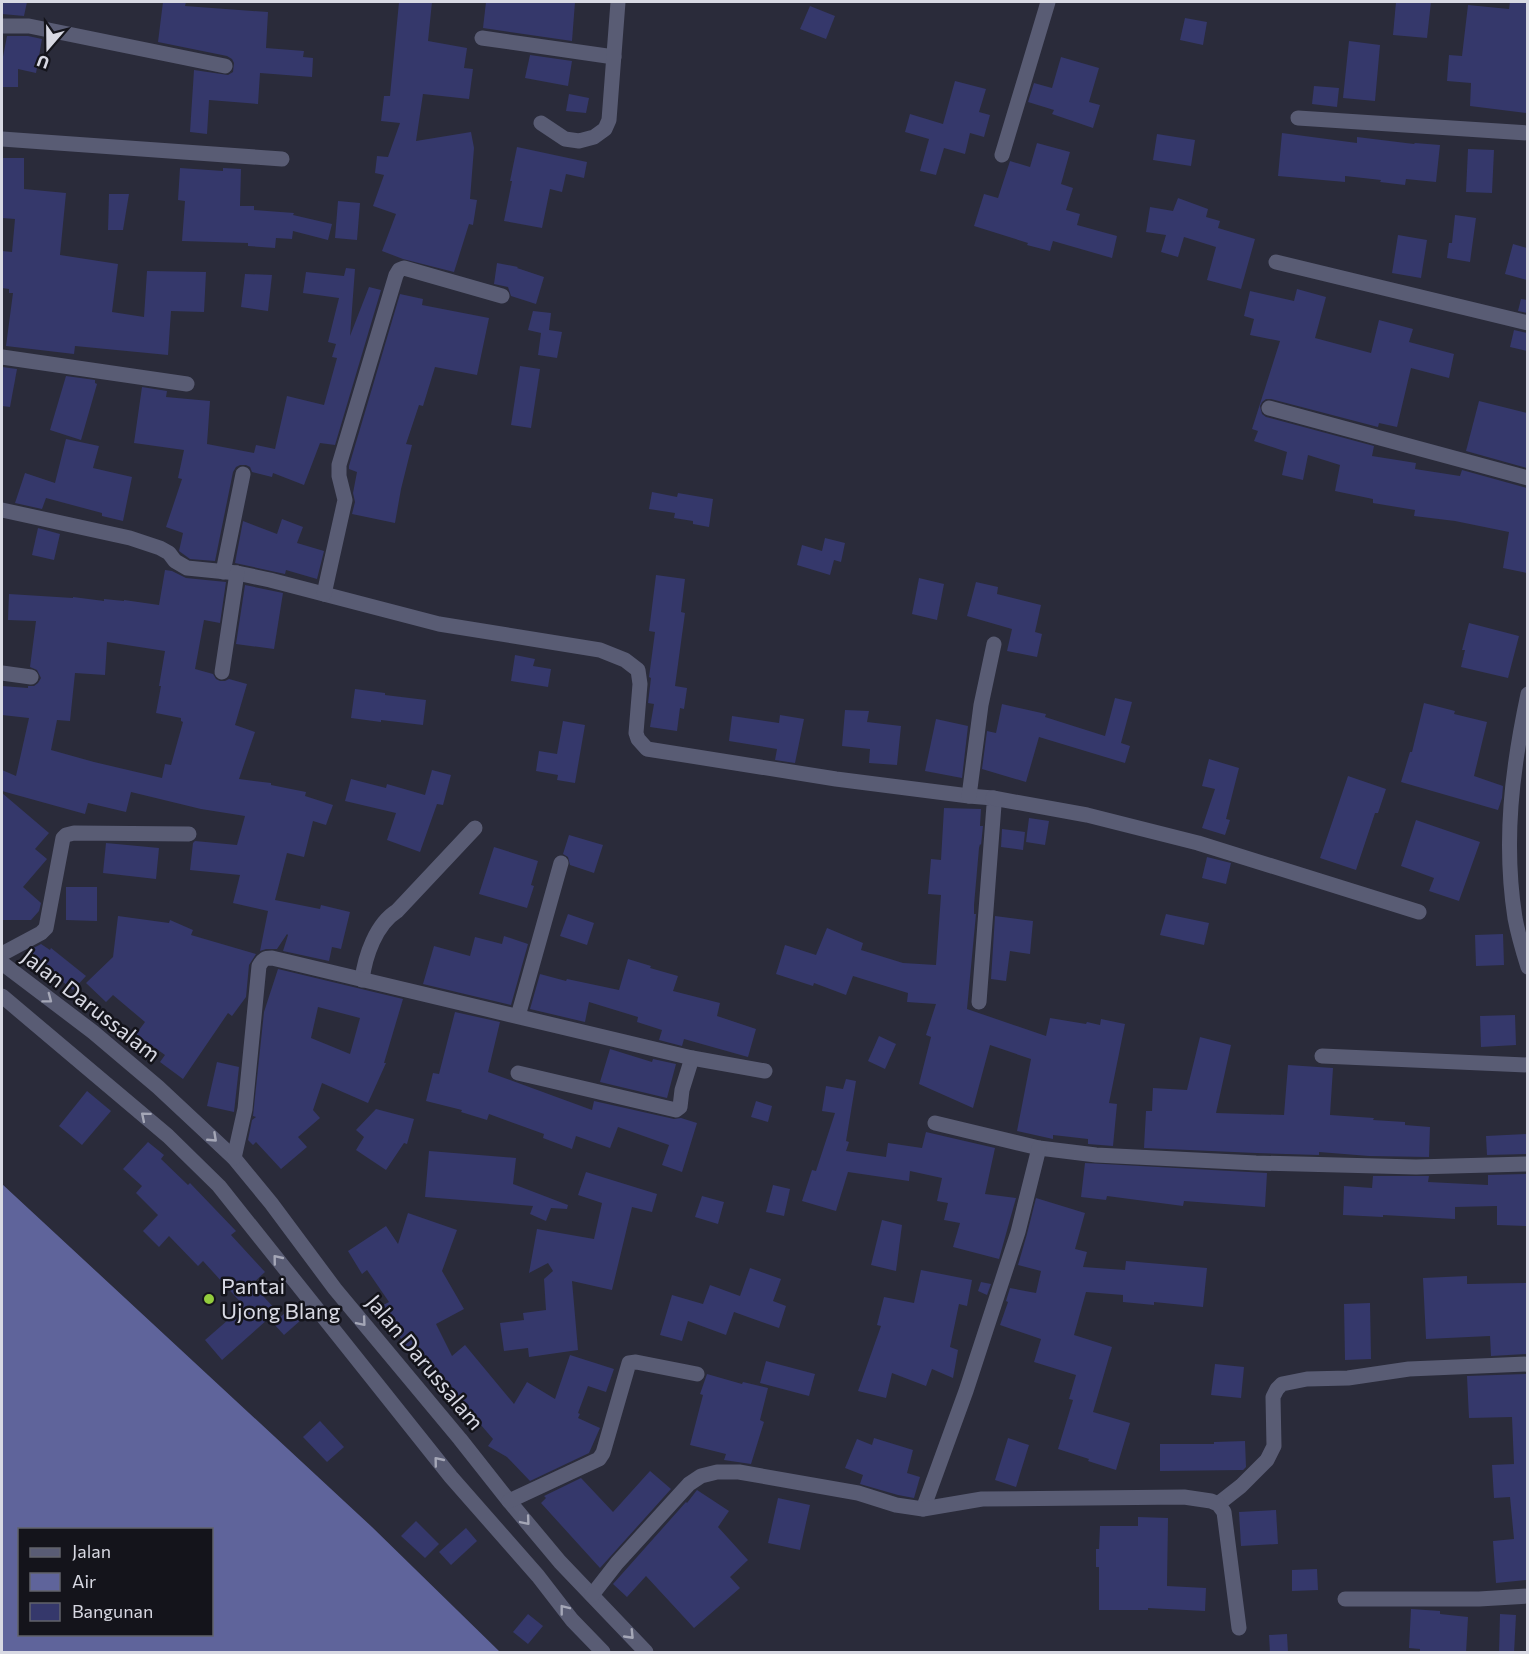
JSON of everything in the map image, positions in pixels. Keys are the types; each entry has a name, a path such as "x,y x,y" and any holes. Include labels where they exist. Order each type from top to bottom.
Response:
{"street":[{"path":"541,123 565,139 579,141 594,137 605,129 609,120 618,2"},
{"path":"1002,155 1048,2"},
{"path":"2,26 29,26 225,66"},
{"path":"482,38 614,57"},
{"path":"1298,118 1527,133"},
{"path":"2,139 282,159"},
{"path":"1276,262 1527,323"},
{"path":"324,594 345,500 339,476 339,465 396,275 404,268 502,296"},
{"path":"2,357 187,384"},
{"path":"1269,408 1527,478"},
{"path":"222,672 230,573 243,474"},
{"path":"2,510 130,538 160,548 187,568 230,573 324,594 439,624 600,650 625,660 638,670 640,684 636,733 647,749 836,779 993,798 1087,815 1198,843 1419,912"},
{"path":"969,796 981,705 994,644"},
{"path":"2,673 31,677"},
{"path":"1527,694 1523,739 1510,799 1508,847 1527,967"},
{"path":"979,1002 993,798"},
{"path":"362,980 371,946 389,915 397,911 475,828"},
{"path":"2,954 46,928 63,838 66,835 74,833 189,834"},
{"path":"518,1016 561,863"},
{"path":"234,1158 245,1109 259,966 266,958 692,1058 765,1071"},
{"name":"Jalan Darussalam","path":"2,963 93,1032 158,1087 234,1158 271,1203 335,1289 509,1501 560,1562 646,1653"},
{"path":"2,996 168,1136 219,1186 451,1477 538,1576 572,1620 603,1653"},
{"path":"1322,1056 1527,1065"},
{"path":"519,1073 676,1110 680,1107 682,1090 692,1058"},
{"path":"935,1123 1039,1148 1096,1155 1256,1163 1416,1167 1527,1164"},
{"path":"923,1509 966,1391 1015,1244 1039,1148"},
{"path":"509,1501 598,1459 603,1453 629,1363 636,1362 698,1374"},
{"path":"1218,1504 1241,1486 1267,1460 1274,1446 1273,1396 1282,1384 1307,1379 1348,1378 1409,1369 1527,1364"},
{"path":"592,1595 617,1563 689,1484 701,1476 717,1472 739,1472 858,1493 896,1505 923,1509 982,1499 1184,1497 1211,1501 1218,1504 1224,1512 1239,1628"},
{"path":"1345,1599 1479,1599 1527,1596"}],"water":[{"path":"2,1184 372,1527 500,1652 2,1652"}],"building":[{"path":"2,2 27,2 24,16 2,14"},
{"path":"163,2 186,2 185,6 268,12 266,48 304,51 303,57 313,58 312,77 260,73 258,104 209,100 207,134 190,132 194,70 228,75 233,72 234,63 227,56 158,42"},
{"path":"399,2 432,2 428,41 467,48 464,68 473,69 469,99 423,94 416,141 471,132 474,148 470,199 477,200 473,225 469,224 454,272 403,259 382,251 396,214 373,206 384,175 375,173 377,156 388,157 400,123 381,121 384,96 390,96"},
{"path":"486,2 575,2 572,41 483,28"},
{"path":"1396,2 1431,2 1427,38 1393,35"},
{"path":"1510,2 1527,2 1527,113 1470,106 1471,83 1447,81 1449,55 1462,56 1468,5 1509,9"},
{"path":"810,6 835,16 826,39 800,29"},
{"path":"1185,18 1207,22 1203,45 1180,40"},
{"path":"7,36 42,39 36,73 18,69 18,87 2,87 2,62"},
{"path":"1349,41 1380,45 1375,101 1343,98"},
{"path":"530,55 572,61 568,86 525,78"},
{"path":"1061,57 1099,68 1089,102 1100,105 1093,128 1052,114 1054,110 1028,102 1034,83 1052,88"},
{"path":"955,81 986,89 979,112 990,115 984,137 970,133 965,154 944,148 936,175 920,171 929,139 905,132 910,114 943,124"},
{"path":"1314,86 1339,88 1337,107 1312,104"},
{"path":"569,94 589,98 586,113 566,111"},
{"path":"1282,133 1357,143 1357,137 1440,145 1436,182 1406,179 1405,185 1345,176 1345,182 1278,176"},
{"path":"1157,134 1195,140 1191,166 1153,160"},
{"path":"1037,143 1070,152 1061,184 1073,188 1066,210 1080,214 1077,225 1117,236 1112,258 1053,241 1050,251 974,226 984,194 998,198 1010,161 1030,167"},
{"path":"517,147 587,162 584,178 566,174 562,192 550,189 542,228 504,221"},
{"path":"1468,149 1494,150 1492,193 1466,192"},
{"path":"2,158 24,158 24,189 66,193 60,255 118,264 112,312 144,317 147,271 206,272 204,312 171,311 168,355 75,346 74,354 6,346 13,293 9,293 9,289 2,288 2,251 12,252 15,219 2,218"},
{"path":"180,168 223,171 223,168 241,169 240,206 254,206 254,210 294,213 293,215 332,224 328,240 293,231 292,239 276,238 275,248 248,246 248,243 182,241 185,201 178,200"},
{"path":"109,194 129,194 123,230 108,230"},
{"path":"1178,198 1208,209 1206,217 1220,221 1218,228 1255,239 1241,289 1207,280 1216,247 1184,237 1178,257 1161,252 1166,235 1146,232 1150,207 1173,211"},
{"path":"338,201 360,203 357,240 335,238"},
{"path":"1455,215 1476,218 1470,262 1447,258 1449,243 1452,243"},
{"path":"1398,235 1427,240 1421,278 1392,273"},
{"path":"1513,244 1527,248 1527,280 1505,274"},
{"path":"497,263 518,267 544,277 536,304 511,296 508,287 494,284"},
{"path":"346,268 355,269 350,336 369,287 381,290 335,445 320,443 304,485 273,473 272,477 252,472 246,465 236,467 233,472 215,561 190,559 179,551 183,533 166,527 182,479 178,478 184,450 134,443 142,387 167,391 166,397 210,401 207,444 254,453 256,445 275,449 287,396 324,405 337,358 332,357 336,344 328,342 339,298 303,293 306,272 344,276"},
{"path":"245,274 272,275 268,311 241,307"},
{"path":"1297,289 1326,297 1315,338 1371,353 1379,320 1413,329 1409,342 1454,354 1449,378 1411,368 1397,427 1379,423 1378,427 1271,399 1262,402 1260,406 1262,414 1374,446 1372,456 1416,463 1415,469 1460,476 1462,470 1527,488 1527,573 1503,568 1509,532 1455,521 1414,516 1415,510 1373,503 1373,499 1335,491 1340,465 1308,455 1303,480 1282,475 1287,452 1254,441 1258,431 1252,429 1280,341 1250,335 1254,319 1244,316 1250,291 1294,301"},
{"path":"400,294 423,299 422,305 489,318 477,375 435,367 423,406 419,405 406,444 412,445 395,523 352,514 357,472 349,469 349,466"},
{"path":"1521,299 1527,300 1527,313 1518,311"},
{"path":"533,311 551,313 549,330 562,332 557,358 538,355 541,333 528,330"},
{"path":"1514,330 1527,333 1527,351 1510,347"},
{"path":"520,366 540,369 531,428 511,425"},
{"path":"2,367 17,369 10,407 2,406"},
{"path":"66,376 95,380 97,384 81,440 50,430"},
{"path":"1479,401 1527,413 1527,468 1466,451"},
{"path":"66,439 99,446 93,468 132,477 123,521 46,498 42,509 15,503 25,473 55,483"},
{"path":"652,492 677,497 678,493 713,499 709,527 693,524 693,521 674,518 675,513 649,509"},
{"path":"282,519 303,527 297,543 324,551 317,579 286,570 285,574 235,563 243,521 277,534"},
{"path":"38,528 60,534 54,560 32,555"},
{"path":"825,538 845,543 841,562 834,560 830,575 797,565 802,545 822,551"},
{"path":"165,570 186,578 226,582 220,623 204,620 195,669 213,674 220,681 229,679 247,684 235,725 255,732 239,779 271,783 271,785 306,792 305,796 333,805 326,825 313,821 304,857 287,853 275,900 320,909 321,905 350,912 341,949 332,947 329,961 283,951 287,934 277,949 260,951 268,911 233,903 240,875 190,870 195,841 237,845 245,816 201,809 131,792 126,812 88,803 85,814 2,791 2,770 16,776 29,718 2,715 2,686 28,688 38,683 41,678 37,670 30,667 36,621 8,620 9,594 104,601 104,599 124,600 159,605","holes":["107,642 165,651 156,713 181,718 183,722 171,765 165,764 162,778 51,750 57,720 70,721 75,673 105,675"]},
{"path":"656,575 685,579 681,612 685,613 675,686 687,688 684,709 680,708 677,731 650,727 654,704 648,703 651,678 649,677 655,632 649,631"},
{"path":"919,578 944,584 937,620 912,614"},
{"path":"976,582 998,587 997,594 1041,605 1035,632 1042,634 1037,657 1007,651 1012,629 967,616"},
{"path":"245,585 283,593 274,649 236,644"},
{"path":"1469,623 1519,636 1508,678 1461,667 1465,650 1462,650"},
{"path":"515,655 535,659 533,666 551,669 548,687 511,681"},
{"path":"355,689 426,700 423,725 351,718"},
{"path":"1115,698 1132,702 1121,743 1130,746 1125,763 1039,737 1026,782 982,769 987,731 996,733 1002,704 1046,714 1045,717 1105,736"},
{"path":"1424,703 1455,711 1454,714 1487,722 1474,776 1503,786 1498,810 1401,782 1410,752 1412,752"},
{"path":"845,710 869,711 867,722 901,726 897,765 869,763 870,749 842,746"},
{"path":"780,715 804,719 795,763 775,760 777,749 729,741 732,716 779,723"},
{"path":"936,719 968,726 962,778 925,771"},
{"path":"563,721 585,725 575,783 557,780 558,775 536,771 539,751 557,754"},
{"path":"1209,759 1239,768 1226,819 1230,820 1225,835 1202,828 1215,789 1202,786"},
{"path":"432,770 451,775 443,805 437,804 420,852 387,840 396,813 345,801 351,779 386,788 387,784 425,795"},
{"path":"1348,776 1386,789 1378,813 1375,813 1356,870 1320,858"},
{"path":"2,793 49,833 35,849 47,859 23,887 41,903 39,911 31,920 2,920"},
{"path":"944,808 981,809 980,826 983,826 974,905 974,914 976,914 967,1009 1046,1036 1050,1018 1086,1024 1087,1022 1100,1025 1101,1019 1125,1024 1109,1103 1117,1104 1113,1146 1088,1144 1088,1139 1053,1135 1053,1139 1017,1131 1031,1059 990,1045 973,1108 919,1084 931,1037 926,1035 936,1004 907,1002 908,993 853,976 846,995 814,983 813,986 776,974 785,945 816,955 827,928 863,943 861,950 903,963 936,965 941,895 928,894 931,859 941,860"},
{"path":"1029,818 1049,821 1045,845 1026,842"},
{"path":"1416,820 1480,842 1459,901 1429,891 1434,878 1401,866"},
{"path":"1002,829 1025,832 1023,850 1001,847"},
{"path":"569,835 603,845 594,873 570,865 568,857 563,854"},
{"path":"106,843 159,848 156,879 103,873"},
{"path":"494,847 538,861 531,885 534,886 527,908 479,894"},
{"path":"1207,857 1231,863 1226,884 1202,878"},
{"path":"66,887 97,887 97,921 66,920"},
{"path":"568,914 594,923 587,945 560,936"},
{"path":"1166,914 1209,923 1204,945 1160,935"},
{"path":"118,916 169,923 170,920 193,930 191,935 256,954 249,965 246,997 232,1016 228,1013 183,1079 160,1062 165,1055 136,1034 145,1022 113,995 106,1002 86,983 113,957"},
{"path":"995,916 1033,921 1030,954 1010,951 1006,981 991,979"},
{"path":"1503,934 1504,965 1476,966 1475,935"},
{"path":"504,936 528,944 511,1005 423,984 434,946 470,956 475,937 502,944"},
{"path":"41,944 50,950 51,948 86,976 73,990 26,952"},
{"path":"628,959 678,976 673,991 720,1003 717,1016 756,1029 748,1057 684,1039 682,1046 659,1040 662,1030 637,1022 638,1017 589,1002 585,1022 530,1009 540,974 619,990"},
{"path":"278,969 403,999 384,1063 386,1063 368,1103 322,1083 313,1110 320,1118 298,1137 307,1147 281,1169 256,1142 253,1145 248,1140 252,1120 256,1117 253,1116 264,1012","holes":["318,1007 360,1018 350,1054 311,1038"]},
{"path":"455,1012 500,1022 488,1072 592,1110 594,1101 697,1123 682,1172 662,1165 669,1145 618,1127 610,1148 576,1136 572,1149 543,1138 544,1134 489,1114 487,1120 461,1112 462,1110 426,1101 433,1073 439,1074"},
{"path":"1515,1015 1516,1045 1481,1047 1480,1016"},
{"path":"879,1036 896,1044 885,1069 868,1061"},
{"path":"1200,1037 1231,1045 1216,1113 1284,1115 1288,1065 1333,1068 1330,1115 1374,1118 1373,1120 1405,1122 1405,1125 1430,1127 1429,1157 1144,1148 1146,1111 1152,1111 1153,1088 1187,1090"},
{"path":"610,1049 652,1062 653,1059 676,1064 667,1098 600,1082"},
{"path":"217,1062 239,1067 234,1112 207,1106"},
{"path":"846,1079 856,1081 846,1151 886,1157 888,1143 922,1148 926,1132 995,1148 985,1194 1016,1198 999,1259 953,1247 960,1223 944,1220 948,1203 937,1201 942,1178 910,1171 909,1181 848,1172 836,1211 802,1201 812,1170 816,1171 835,1113 822,1111 826,1086 843,1089"},
{"path":"87,1091 111,1111 82,1145 59,1126"},
{"path":"756,1101 772,1106 768,1122 751,1117"},
{"path":"376,1109 414,1119 407,1144 404,1143 386,1170 356,1150 364,1137 356,1130"},
{"path":"1527,1134 1527,1154 1487,1155 1486,1136"},
{"path":"148,1142 164,1155 161,1159 188,1185 190,1183 236,1231 231,1235 265,1272 252,1284 277,1311 222,1360 205,1340 244,1306 203,1261 198,1266 169,1236 159,1247 143,1231 158,1215 136,1193 142,1186 123,1169"},
{"path":"429,1151 516,1158 513,1184 568,1205 567,1209 551,1208 546,1221 530,1214 533,1206 425,1197"},
{"path":"1085,1163 1267,1173 1265,1207 1184,1201 1183,1206 1107,1196 1106,1200 1081,1197"},
{"path":"586,1172 657,1194 652,1212 632,1207 612,1290 572,1281 578,1350 529,1357 528,1348 504,1351 500,1323 524,1320 523,1313 546,1310 544,1279 553,1271 548,1263 529,1273 537,1229 594,1239 602,1203 578,1195"},
{"path":"1527,1174 1527,1226 1497,1225 1497,1206 1455,1207 1455,1219 1343,1215 1344,1186 1372,1188 1373,1176 1429,1176 1428,1182 1488,1185 1488,1175"},
{"path":"773,1185 790,1189 784,1216 766,1212"},
{"path":"702,1196 724,1202 718,1224 695,1217"},
{"path":"1036,1198 1085,1213 1075,1249 1087,1252 1083,1267 1125,1270 1126,1261 1207,1268 1203,1307 1154,1302 1154,1305 1123,1302 1123,1295 1086,1292 1074,1335 1112,1347 1093,1412 1130,1423 1116,1470 1058,1449 1073,1400 1069,1399 1076,1375 1034,1362 1041,1339 1000,1325 1010,1288 1036,1293 1041,1271 1018,1265"},
{"path":"408,1213 457,1230 442,1271 464,1309 436,1324 452,1356 465,1345 514,1404 527,1382 555,1399 570,1355 614,1369 606,1392 588,1386 578,1413 580,1414 578,1418 600,1428 589,1453 530,1481 507,1457 488,1446 493,1439 456,1396 454,1398 415,1351 409,1354 383,1305 389,1302 367,1270 362,1274 348,1251 386,1226 398,1244"},
{"path":"882,1220 902,1225 896,1271 871,1265"},
{"path":"750,1268 781,1279 773,1301 786,1306 779,1328 734,1312 726,1335 688,1321 682,1341 660,1335 672,1295 703,1304 710,1285 740,1296"},
{"path":"921,1270 972,1280 967,1306 959,1304 950,1347 958,1350 953,1378 932,1369 926,1386 892,1373 886,1398 858,1391 881,1326 877,1325 884,1297 914,1303"},
{"path":"1467,1276 1467,1284 1527,1283 1527,1354 1491,1356 1490,1336 1426,1339 1423,1278"},
{"path":"981,1282 991,1284 987,1295 978,1291"},
{"path":"1370,1303 1371,1359 1345,1360 1344,1304"},
{"path":"291,1308 301,1320 284,1335 273,1323"},
{"path":"766,1361 815,1374 809,1396 760,1383"},
{"path":"1215,1364 1244,1367 1241,1398 1211,1395"},
{"path":"707,1374 742,1384 743,1382 768,1388 760,1420 764,1422 751,1464 724,1460 726,1454 690,1445 703,1395 700,1394"},
{"path":"1527,1374 1527,1580 1496,1583 1493,1541 1514,1539 1510,1497 1494,1498 1492,1465 1514,1464 1512,1417 1469,1418 1467,1376"},
{"path":"320,1421 344,1447 327,1462 303,1437"},
{"path":"874,1438 913,1450 907,1473 920,1477 914,1498 860,1484 863,1475 845,1468 857,1439 872,1445"},
{"path":"1008,1438 1029,1445 1016,1487 995,1480"},
{"path":"1245,1441 1246,1467 1243,1470 1160,1471 1160,1444 1214,1444 1214,1442"},
{"path":"650,1471 671,1489 600,1568 541,1503 546,1498 544,1496 581,1478 613,1512"},
{"path":"697,1490 729,1511 718,1527 748,1560 730,1577 740,1588 694,1628 646,1576 627,1597 613,1584"},
{"path":"778,1498 810,1505 800,1550 768,1543"},
{"path":"1276,1510 1278,1544 1241,1546 1239,1512"},
{"path":"1138,1517 1168,1518 1167,1586 1206,1588 1205,1611 1148,1608 1148,1610 1099,1610 1099,1567 1096,1567 1096,1549 1099,1549 1100,1526 1138,1526"},
{"path":"416,1521 439,1544 425,1558 401,1536"},
{"path":"466,1528 477,1541 451,1565 439,1552"},
{"path":"1317,1569 1318,1590 1292,1591 1292,1570"},
{"path":"1411,1609 1440,1611 1440,1614 1468,1617 1466,1653 1420,1653 1420,1649 1409,1648"},
{"path":"528,1614 543,1626 528,1644 513,1632"},
{"path":"1500,1614 1516,1615 1514,1653 1499,1653"},
{"path":"1287,1634 1288,1653 1270,1653 1269,1635"}],"place":[{"name":"Pantai Ujong Blang","path":"209,1299"}]}
